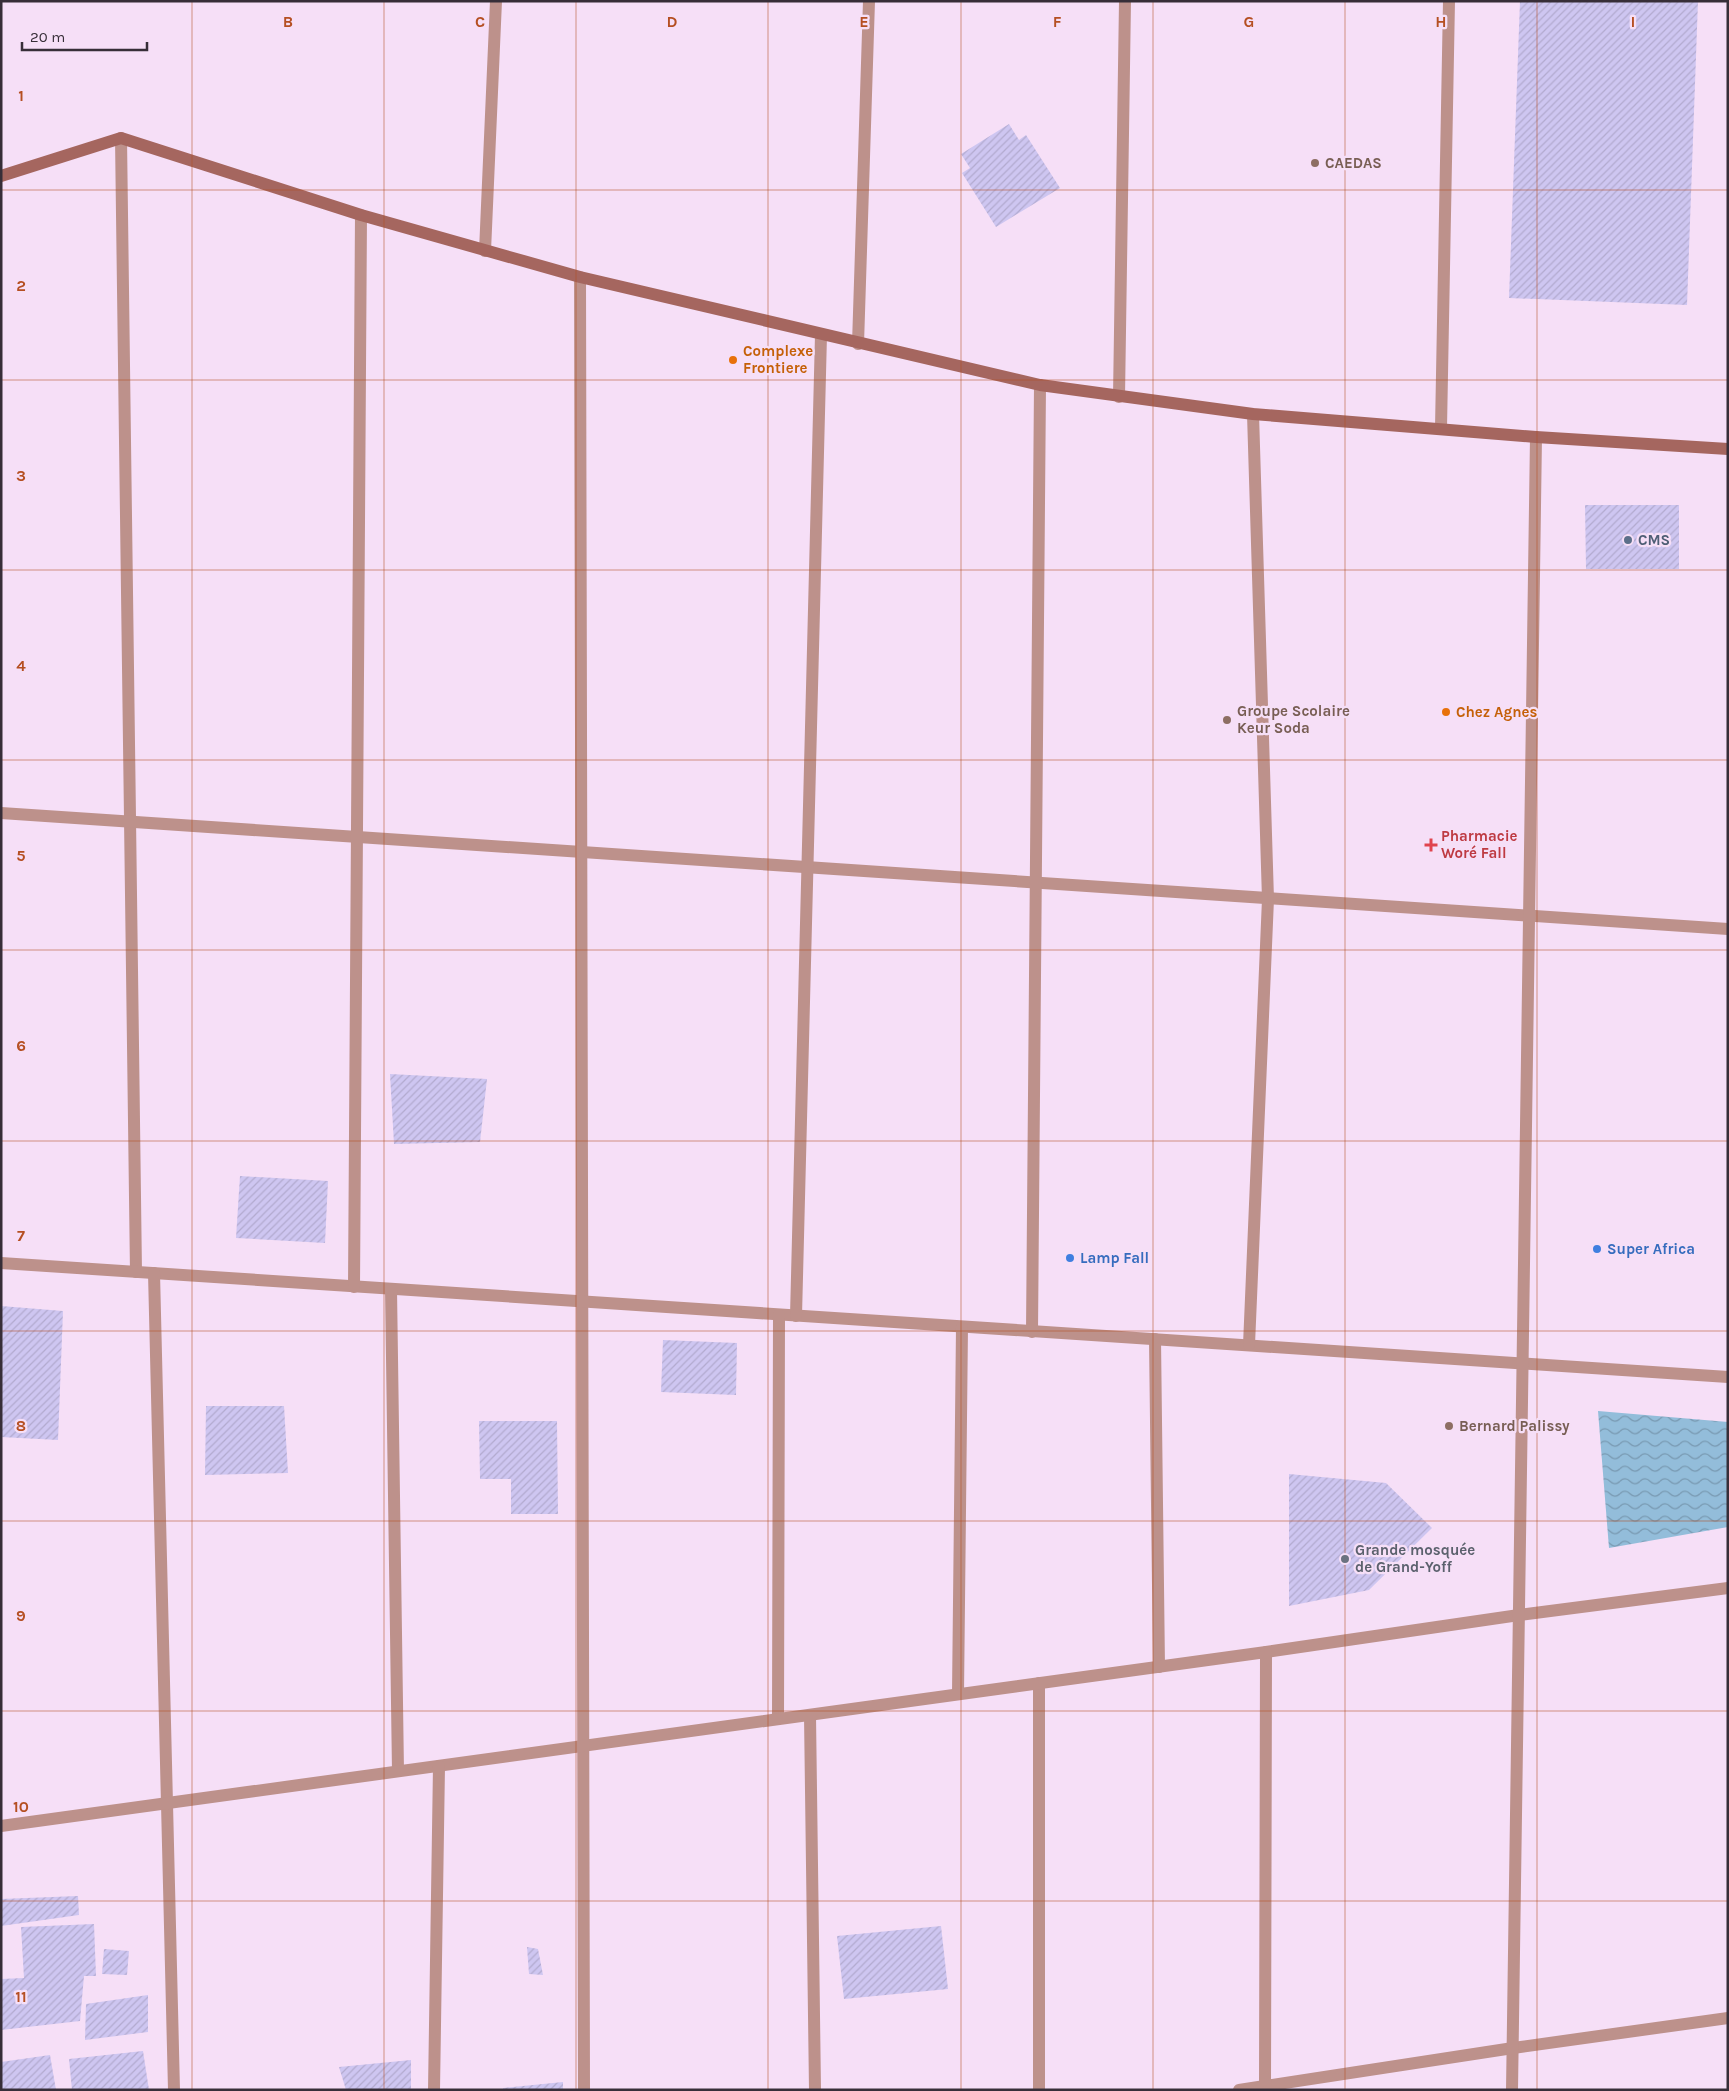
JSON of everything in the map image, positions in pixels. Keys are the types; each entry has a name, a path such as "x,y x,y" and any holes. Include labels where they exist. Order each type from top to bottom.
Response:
{"street":[{"path":"486,251 496,1"},
{"path":"858,344 869,1"},
{"path":"1119,397 1125,1"},
{"path":"1441,428 1449,1"},
{"path":"121,138 136,1272"},
{"path":"1,176 121,138 361,215 580,277 858,344 1040,385 1253,414 1536,437 1728,449"},
{"path":"354,1286 361,215"},
{"path":"580,277 584,2090"},
{"path":"796,1316 821,335"},
{"path":"1032,1332 1040,385"},
{"path":"1249,1346 1268,899 1253,414"},
{"path":"1512,2090 1536,437"},
{"path":"1,813 1728,929"},
{"path":"1,1263 1728,1377"},
{"path":"154,1274 174,2090"},
{"path":"391,1289 398,1771"},
{"path":"778,1719 779,1315"},
{"path":"958,1694 962,1327"},
{"path":"1155,1339 1158,1666"},
{"path":"1,1826 1266,1652 1519,1615 1728,1588"},
{"path":"1265,2088 1266,1652"},
{"path":"1039,1683 1039,2090"},
{"path":"810,1715 815,2090"},
{"path":"434,2090 439,1766"},
{"path":"1239,2090 1265,2088 1513,2048 1728,2018"}],"water":[{"path":"1598,1411 1728,1422 1728,1527 1609,1548"}],"building":[{"path":"1520,1 1698,1 1687,305 1509,298"},
{"path":"1009,124 1019,140 1026,135 1060,188 996,227 962,173 970,168 961,154"},
{"path":"1585,505 1679,505 1679,569 1586,569"},
{"path":"390,1074 487,1079 480,1142 394,1144"},
{"path":"240,1176 328,1181 325,1243 236,1238"},
{"path":"1,1306 63,1311 58,1440 1,1437"},
{"path":"663,1340 737,1343 736,1395 661,1392"},
{"path":"206,1406 284,1406 288,1473 205,1475"},
{"path":"479,1421 557,1421 558,1514 511,1514 511,1479 480,1479"},
{"name":"Grande mosquée de Grand-Yoff","path":"1289,1474 1386,1483 1432,1528 1369,1590 1289,1606"},
{"path":"78,1896 79,1915 1,1926 1,1899"},
{"path":"94,1924 96,1976 84,1976 80,2021 1,2030 1,1979 24,1978 21,1927"},
{"path":"941,1926 948,1989 844,1999 837,1936"},
{"path":"527,1947 538,1949 543,1975 529,1974"},
{"path":"104,1949 129,1951 127,1975 102,1974"},
{"path":"148,1995 148,2032 85,2040 86,2004"},
{"path":"143,2051 149,2090 72,2090 69,2059"},
{"path":"50,2055 56,2090 1,2090 1,2062"},
{"path":"411,2060 411,2090 346,2090 339,2067"},
{"path":"563,2082 563,2090 503,2090 503,2088"}],"place":[{"name":"CAEDAS","path":"1315,163"},
{"name":"Complexe Frontiere","path":"733,360"},
{"name":"CMS","path":"1628,540"},
{"name":"Chez Agnes","path":"1446,712"},
{"name":"Groupe Scolaire Keur Soda","path":"1227,720"},
{"name":"Pharmacie Woré Fall","path":"1431,845"},
{"name":"Super Africa","path":"1597,1249"},
{"name":"Lamp Fall","path":"1070,1258"},
{"name":"Bernard Palissy","path":"1449,1426"},
{"name":"Grande mosquée de Grand-Yoff","path":"1345,1559"}]}
